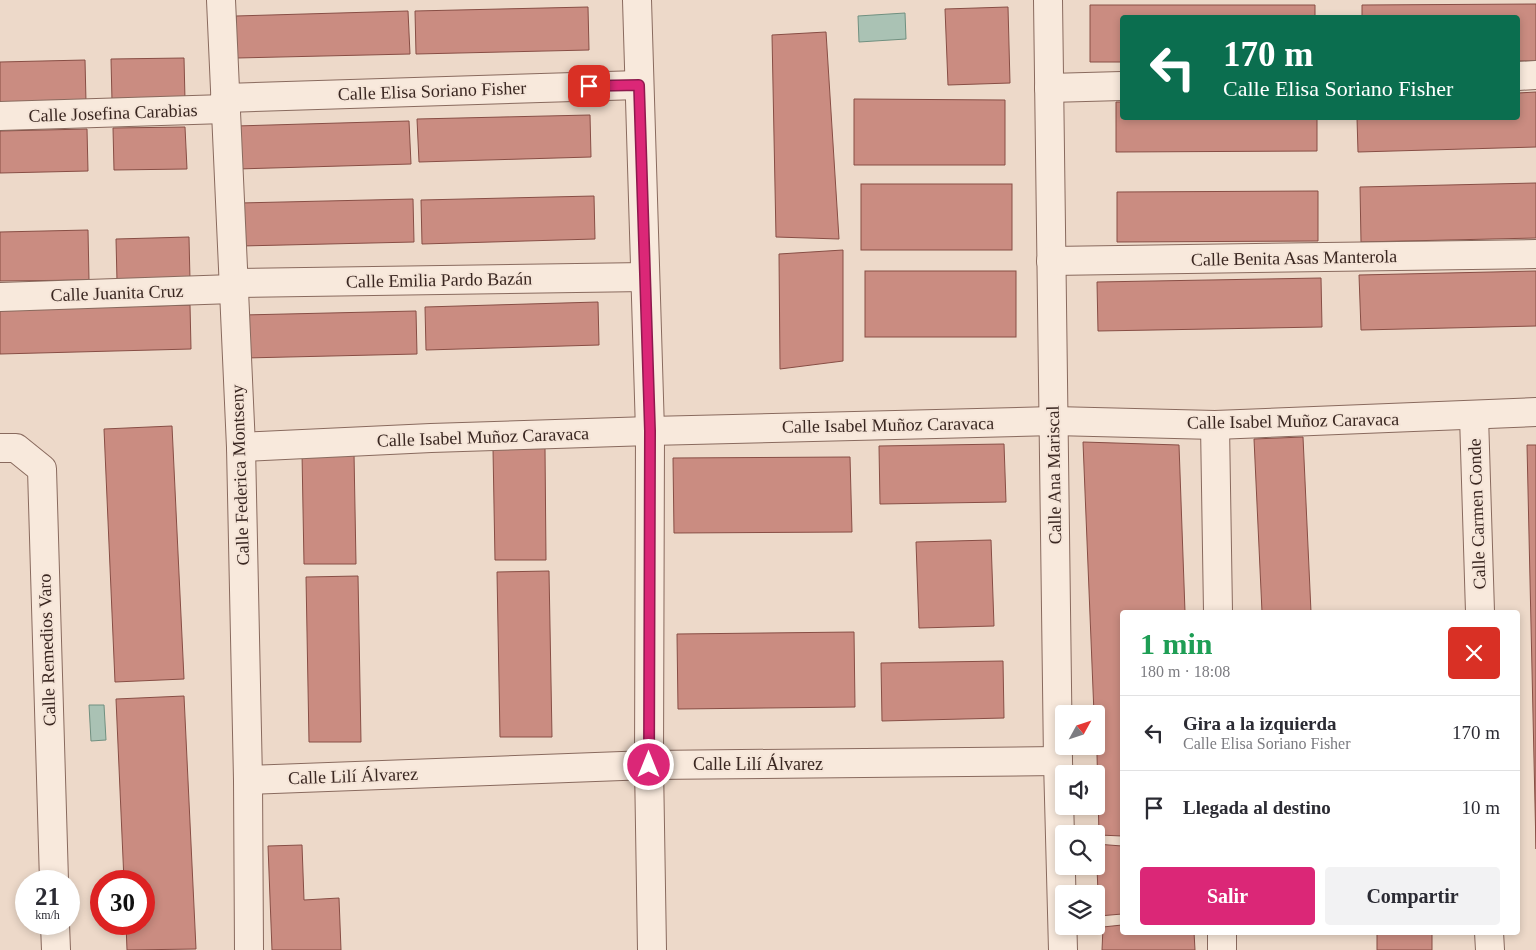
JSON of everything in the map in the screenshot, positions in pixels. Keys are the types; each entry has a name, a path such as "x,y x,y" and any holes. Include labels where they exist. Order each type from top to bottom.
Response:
{"street":[{"name":"Calle Federica Montseny","path":"221,0 240,447 248,780 249,950"},
{"path":"637,0 650,431 649,765 652,950"},
{"name":"Calle Ana Mariscal","path":"1048,0 1058,762 1063,950"},
{"path":"1520,76 1536,75"},
{"name":"Calle Elisa Soriano Fisher","path":"225,104 639,85"},
{"path":"1049,88 1120,86"},
{"name":"Calle Josefina Carabias","path":"0,116 225,104"},
{"name":"Calle Benita Asas Manterola","path":"1051,261 1536,254"},
{"name":"Calle Emilia Pardo Bazán","path":"233,286 645,277"},
{"name":"Calle Juanita Cruz","path":"0,297 233,286"},
{"name":"Calle Isabel Muñoz Caravaca","path":"240,447 431,438 650,431 1054,421 1215,424 1474,416 1536,412"},
{"name":"Calle Carmen Conde","path":"1474,416 1480,610"},
{"path":"1215,424 1218,610"},
{"name":"Calle Remedios Varo","path":"0,448 16,448 42,469 54,870"},
{"name":"Calle Lilí Álvarez","path":"248,780 649,765 1058,762"},
{"path":"55,935 56,950"},
{"path":"1222,935 1222,950"},
{"path":"1489,935 1490,950"}],"shaded area":[{"path":"905,13 906,39 859,42 858,16"},
{"path":"89,705 104,705 106,740 91,741"}],"building":[{"path":"1536,4 1536,61 1520,61 1520,15 1362,15 1362,5"},
{"path":"1090,5 1315,5 1315,15 1120,15 1120,62 1090,62"},
{"path":"588,7 589,50 416,54 415,11"},
{"path":"1008,7 1010,83 948,85 945,9"},
{"path":"408,11 410,54 237,58 236,16"},
{"path":"826,32 839,239 776,237 772,35"},
{"path":"184,58 185,100 112,101 111,59"},
{"path":"85,60 86,102 0,104 0,62"},
{"path":"1536,92 1536,147 1358,152 1357,120 1520,120 1520,93"},
{"path":"854,99 1005,100 1005,165 854,165"},
{"path":"1116,102 1120,102 1120,120 1317,120 1317,151 1116,152"},
{"path":"590,115 591,157 419,162 417,119"},
{"path":"409,121 411,164 237,169 236,126"},
{"path":"185,127 187,169 114,170 113,128"},
{"path":"87,129 88,171 0,173 0,131"},
{"path":"1536,183 1536,238 1361,242 1360,187"},
{"path":"861,184 1012,184 1012,250 861,250"},
{"path":"1318,191 1318,241 1117,242 1117,192"},
{"path":"594,196 595,239 422,244 421,200"},
{"path":"413,199 414,242 241,246 240,203"},
{"path":"88,230 89,280 0,281 0,232"},
{"path":"189,237 190,280 117,281 116,239"},
{"path":"843,250 843,361 780,369 779,254"},
{"path":"865,271 1016,271 1016,337 865,337"},
{"path":"1536,271 1536,326 1361,330 1359,275"},
{"path":"1321,278 1322,327 1098,331 1097,282"},
{"path":"598,302 599,345 426,350 425,307"},
{"path":"190,305 191,349 0,354 0,310"},
{"path":"416,311 417,354 245,358 243,315"},
{"path":"172,426 184,679 115,682 104,429"},
{"path":"1303,437 1311,610 1262,610 1254,439"},
{"path":"1083,442 1179,445 1185,610 1120,610 1120,836 1105,835 1105,825 1099,825 1099,815 1105,815 1105,765 1097,765 1097,755 1105,755 1105,705 1094,705"},
{"path":"1004,444 1006,502 880,504 879,446"},
{"path":"1527,445 1536,445 1536,849"},
{"path":"545,448 546,560 495,560 493,449"},
{"path":"302,453 354,453 356,564 304,564"},
{"path":"850,457 852,532 674,533 673,458"},
{"path":"991,540 994,626 919,628 916,542"},
{"path":"549,571 552,737 500,737 497,572"},
{"path":"358,576 361,742 309,742 306,577"},
{"path":"854,632 855,707 678,709 677,634"},
{"path":"1003,661 1004,718 882,721 881,663"},
{"path":"184,696 196,949 127,950 126,935 155,935 155,870 124,870 116,699"},
{"path":"302,845 304,900 339,898 341,950 272,950 268,846"},
{"path":"1105,845 1120,846 1120,914 1105,915 1105,885 1098,885 1097,875 1105,875"},
{"path":"1120,925 1120,935 1194,935 1195,950 1102,950 1105,927"},
{"path":"1377,935 1432,935 1432,950 1377,950"}],"route":[{"path":"589,86 639,85 650,431 649,765"}]}
